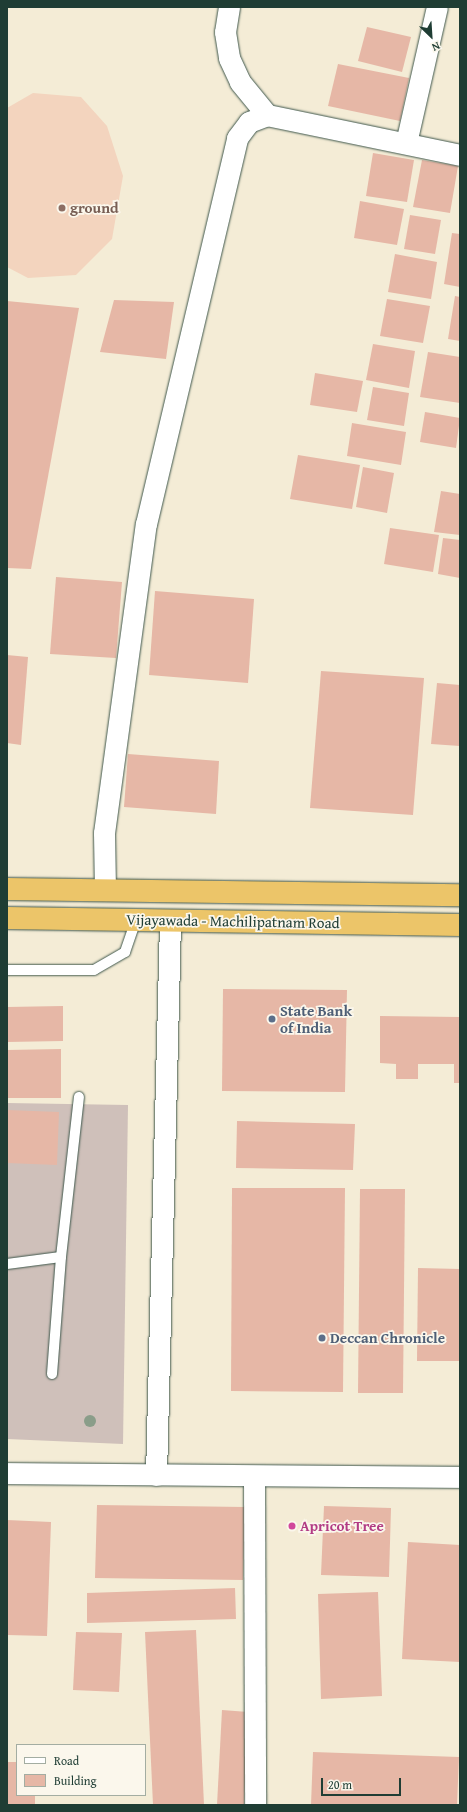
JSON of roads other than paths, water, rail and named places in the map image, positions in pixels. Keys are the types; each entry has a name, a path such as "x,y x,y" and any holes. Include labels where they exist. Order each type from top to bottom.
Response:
{"highway":[{"name":"Vijayawada - Machilipatnam Road","path":"7,889 452,895"},
{"path":"451,925 452,895"},
{"name":"Vijayawada - Machilipatnam Road","path":"7,918 451,925"}],"street":[{"path":"229,7 225,32 228,58 240,82 267,115"},
{"path":"406,143 437,7"},
{"path":"105,890 104,834 146,524 237,138 249,122 267,115 460,155"},
{"path":"156,1476 170,921"},
{"path":"7,1473 254,1477 460,1477"},
{"path":"254,1477 255,1805"}],"lane":[{"path":"7,970 94,970 125,952 136,920"},
{"path":"52,1374 61,1257 79,1097"},
{"path":"7,1264 61,1257"}],"place":[{"name":"ground","path":"62,208"},
{"name":"State Bank of India","path":"272,1019"},
{"name":"Deccan Chronicle","path":"322,1338"},
{"name":"Apricot Tree","path":"292,1526"}]}
